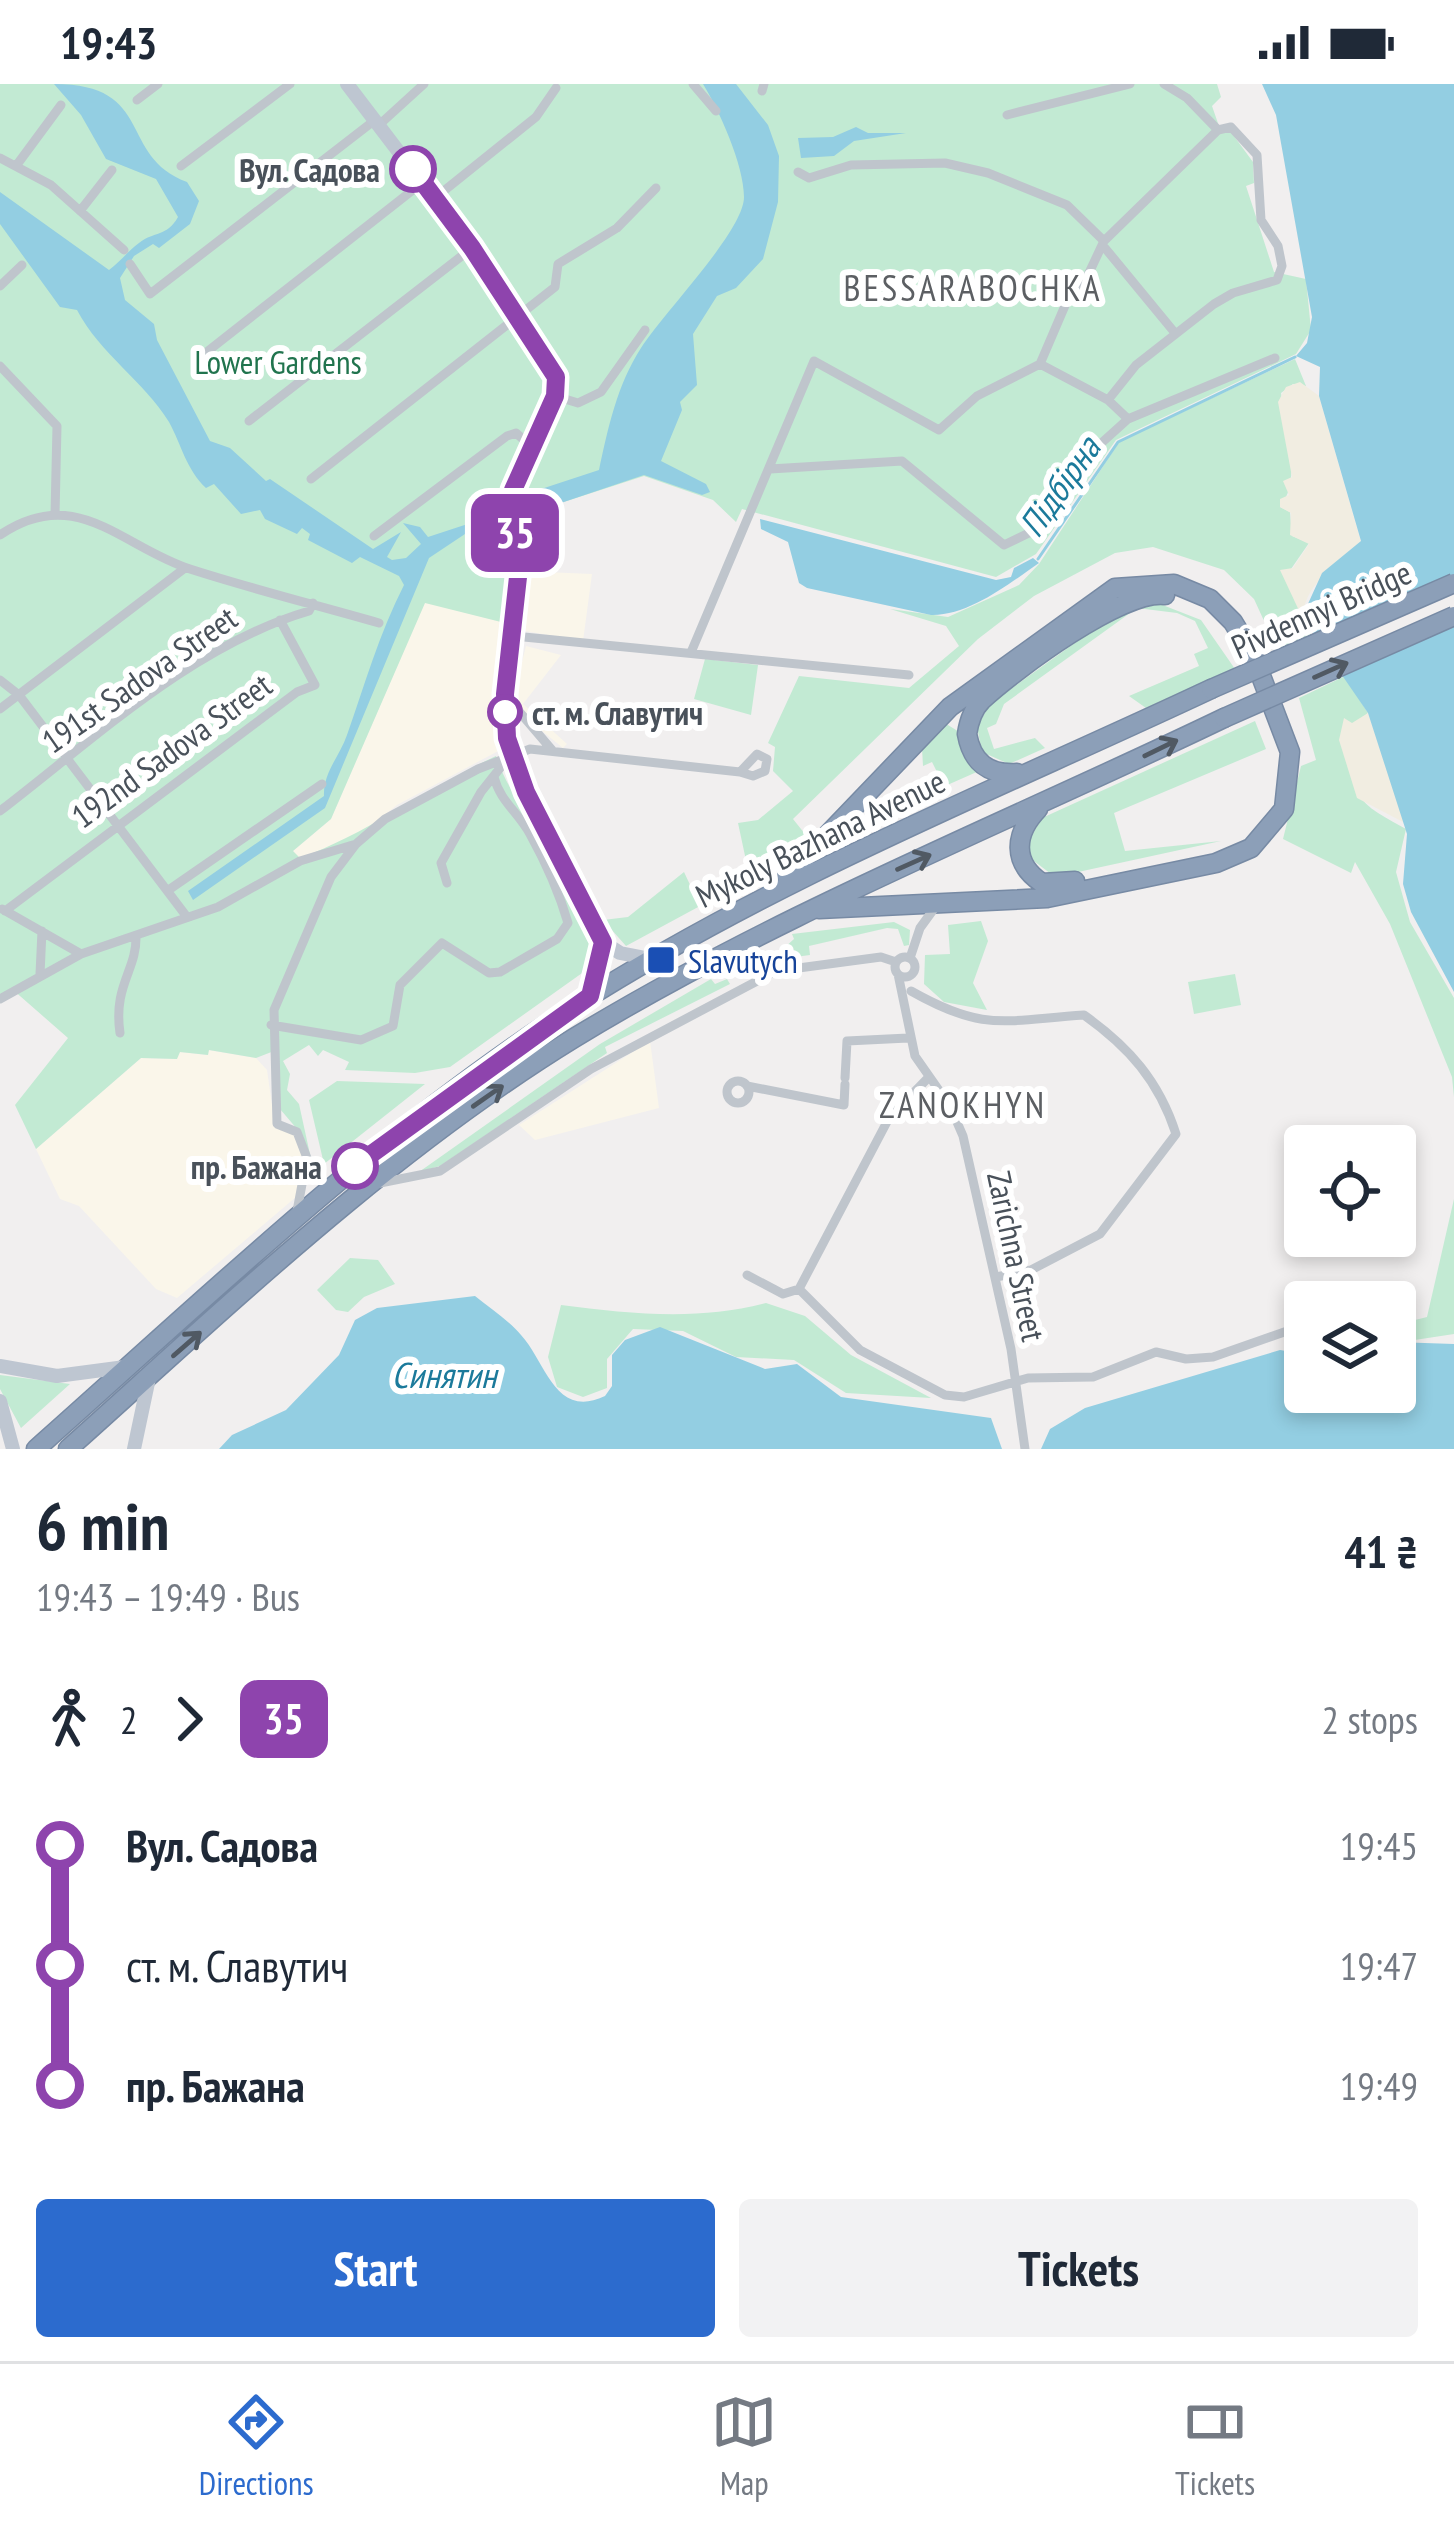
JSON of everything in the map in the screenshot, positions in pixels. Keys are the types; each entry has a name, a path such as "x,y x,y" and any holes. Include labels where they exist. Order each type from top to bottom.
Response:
{"highway":[{"path":"764,895 812,855 950,707 1115,588 1174,584 1210,599 1233,622 1281,723 1290,778 1274,826 1251,848 1227,860 1047,898 807,910"},
{"name":"Pivdennyi Bridge","path":"1211,689 1454,584"},
{"path":"950,707 950,726 959,728 969,722 981,701 1121,602 1155,594 1177,596 1220,621 1246,662 1278,740 1280,792 1263,823 1232,848 1212,854 1052,884 1026,869 1019,851 1022,829 1043,804"},
{"name":"Pivdennyi Bridge","path":"1224,718 1454,616"},
{"name":"Mykoly Bazhana Avenue","path":"36,1449 296,1215 435,1104 590,996 764,895 1211,689"},
{"name":"Mykoly Bazhana Avenue","path":"68,1449 374,1183 570,1041 694,967 807,910 1224,718"},
{"path":"969,722 969,745 979,763 995,772 1028,772"}],"street":[{"path":"137,100 158,84"},
{"path":"181,166 290,84"},
{"path":"347,84 436,198 553,366 555,396 531,446 512,504 518,577 505,694 512,753 603,942 620,953 651,959"},
{"path":"130,263 149,295 424,84"},
{"path":"693,84 716,112"},
{"path":"1007,115 1130,84"},
{"path":"1164,84 1218,130"},
{"path":"436,198 536,117 556,88"},
{"path":"16,166 62,105"},
{"path":"692,650 814,361 939,430 976,396 1040,364 1070,294 1104,244 1218,130 1231,127 1257,155 1262,220 1278,246 1282,266 1277,280 1233,293 1174,334 1136,365 1108,400"},
{"path":"0,158 51,185 124,250"},
{"path":"798,172 809,178 851,165 945,163 1067,205 1174,334"},
{"path":"80,211 112,170"},
{"path":"208,351 423,182"},
{"path":"311,479 520,316 555,286 558,264 564,257 617,228 656,188"},
{"path":"248,421 472,248"},
{"path":"0,286 22,265"},
{"path":"555,396 578,403 602,392 645,330"},
{"path":"770,469 902,461 1004,545 1037,529 1096,447 1128,419 1275,358"},
{"path":"1040,364 1108,400 1128,419"},
{"path":"0,366 57,426 55,515"},
{"path":"374,536 507,436 516,434 531,446"},
{"path":"0,535 29,518 55,515 116,528 184,568 379,623"},
{"path":"0,709 184,568"},
{"name":"191st Sadova Street","path":"0,811 189,670 280,620 309,611 313,603"},
{"name":"192nd Sadova Street","path":"2,909 296,692 315,685 280,620"},
{"path":"514,636 644,651 692,650 908,675"},
{"path":"0,680 19,695 187,917"},
{"path":"505,694 552,750"},
{"path":"296,1215 307,1158 297,1132 277,1124 271,1025 298,946 331,877 356,844 402,807 512,753 552,750 740,772"},
{"path":"447,883 441,862 512,753"},
{"path":"271,1025 370,1038 393,1026 400,985 442,944 489,973 500,972 561,935 568,922 560,900 529,832 499,795 494,777"},
{"path":"170,889 322,784"},
{"path":"0,999 81,954 221,906 300,861 356,844"},
{"path":"902,1004 910,991 910,958 920,928 937,905"},
{"path":"899,906 920,928"},
{"path":"2,909 81,954"},
{"path":"40,974 42,931"},
{"path":"120,1033 121,981 136,950 136,936"},
{"path":"590,996 603,942"},
{"path":"374,1183 440,1172 591,1069 776,971 881,957 913,972"},
{"path":"897,968 910,958"},
{"name":"Zarichna Street","path":"897,968 908,1038 963,1136 996,1277 1025,1449"},
{"path":"910,991 967,1019 1007,1025 1084,1015 1119,1040 1155,1083 1176,1134 1100,1234 1031,1270 996,1277"},
{"path":"747,1086 844,1105 847,1041 908,1038"},
{"path":"747,1275 783,1294 799,1288 889,1118 928,1078"},
{"name":"Zarichna Street","path":"799,1288 860,1350 945,1395 964,1397 1014,1385"},
{"path":"1014,1385 1028,1378 1094,1377 1156,1352 1186,1359 1213,1357 1284,1332"},
{"path":"0,1366 57,1376 130,1366"},
{"path":"134,1449 149,1376"},
{"path":"0,1401 13,1449"}],"shaded area":[{"path":"521,571 592,574 583,641 519,630"},
{"path":"425,602 509,624 502,749 397,805 356,838 299,859 293,851 331,819"},
{"path":"526,646 561,655 523,704 567,744 563,748 519,712 513,697"},
{"path":"650,1041 659,1108 535,1140 519,1125"},
{"path":"208,1050 256,1058 267,1070 275,1126 295,1133 304,1158 296,1197 177,1298 156,1289 79,1206 60,1199 36,1149 141,1058 176,1059 179,1052 207,1055"}],"green space":[{"name":"Lower Gardens","path":"0,84 1217,84 1221,97 1212,106 1221,132 1228,128 1253,162 1254,183 1246,186 1274,272 1306,279 1311,330 1296,354 1116,440 1036,554 996,577 742,509 736,522 713,500 644,476 505,521 512,566 509,624 425,603 331,819 293,851 300,858 325,848 496,756 583,916 592,966 450,1067 415,1073 345,1070 349,1062 323,1050 318,1056 309,1045 283,1061 290,1074 287,1090 299,1104 313,1168 303,1136 280,1109 274,1051 256,1058 209,1050 208,1055 180,1052 177,1059 141,1058 36,1149 15,1105 68,1038 12,989 0,994"},
{"path":"1295,359 1306,386 1293,384 1281,393 1291,467 1280,507 1290,512 1292,536 1309,543 1291,569 1311,634 1277,649 1254,599 1224,570 1153,547 1115,553 1034,596 978,639 793,819 809,839 797,854 750,879 738,823 758,820 793,791 773,771 775,747 768,743 799,676 909,688 959,646 946,626 890,609 948,617 1019,585 1039,564 1119,442"},
{"path":"1160,604 1201,620 1235,669 1146,708 1129,696 1199,666 1194,654 1208,648 1195,621 1177,613 1140,608"},
{"path":"1135,610 1004,704 996,724 987,728 994,749 1035,738 1045,748 1009,764 982,752 977,727 990,704 1115,614"},
{"path":"705,659 758,665 751,715 694,699"},
{"path":"1345,676 1368,713 1340,740 1365,803 1406,829 1396,872 1410,922 1454,998 1454,1097 1452,1077 1390,924 1355,862 1351,873 1283,839 1301,766 1316,760 1299,698"},
{"path":"1255,721 1266,749 1114,813 1125,851 1221,841 1055,877 1030,858 1028,842 1042,818"},
{"path":"943,722 961,733 979,771 936,790 943,784 932,762 923,766 922,748"},
{"path":"684,872 700,906 626,946 603,920 628,917"},
{"path":"981,921 988,941 973,983 987,1010 944,1002 924,984 925,955 950,954 948,925"},
{"path":"894,922 910,930 909,945 904,946 898,929 887,928 809,946 810,955 788,958 784,948 794,939 792,934"},
{"path":"1235,974 1241,1005 1194,1014 1188,982"},
{"path":"711,979 715,984 727,979 730,984 605,1047 607,1053 440,1166 419,1172 600,1044"},
{"path":"337,1081 425,1084 324,1164 309,1100"},
{"path":"1454,1199 1454,1334 1416,1340 1416,1320 1427,1317"},
{"path":"350,1258 378,1260 395,1284 364,1297 348,1312 336,1310 317,1290"},
{"path":"766,1303 805,1316 851,1355 931,1398 846,1393 794,1360 736,1357 683,1331 633,1329 607,1359 607,1388 583,1397 557,1387 548,1357 561,1305 690,1314"},
{"path":"0,1375 70,1384 21,1428 0,1389"}],"sand":[{"path":"1300,382 1319,396 1361,542 1318,582 1302,617 1280,570 1293,568 1309,544 1290,535 1291,513 1280,507 1280,499 1289,495 1283,481 1292,477 1278,402 1286,387"},
{"path":"1368,713 1405,823 1357,798 1339,740 1344,718 1352,723"}],"water":[{"path":"54,84 86,87 108,96 122,108 151,156 187,182 199,201 190,224 159,248 153,244 134,256 120,278 125,300 154,324 157,340 210,441 230,448 266,481 270,479 373,549 401,532 387,557 392,560 406,558 421,544 403,523 420,527 428,537 492,516 429,558 325,808 193,900 188,891 324,796 329,772 404,585 399,576 360,557 352,563 308,540 310,534 302,528 297,534 265,519 260,510 241,514 214,484 206,488 159,407 77,310 60,307 0,224 0,192 109,270 178,217 156,179 106,159 81,115"},
{"path":"703,84 736,84 768,125 779,156 778,202 763,259 736,288 717,296 693,334 697,385 680,402 682,410 661,461 706,484 710,492 702,495 644,475 543,509 528,507 529,493 599,470 614,407 633,362 741,212 740,170"},
{"path":"1262,84 1454,84 1454,992 1411,912 1403,884 1407,834 1368,713 1302,617 1322,573 1361,541 1319,396 1320,367 1296,356 1307,343 1312,317 1276,115"},
{"path":"856,127 868,133 906,133 854,141 834,156 801,158 798,138 833,137"},
{"path":"760,519 996,580 1011,577 1014,568 1033,558 1039,563 974,604 931,615 807,588 799,583 788,542 761,529"},
{"name":"Синятин","path":"475,1296 516,1330 554,1385 574,1400 605,1396 612,1386 612,1355 625,1340 660,1327 765,1369 797,1364 841,1397 991,1418 1002,1449 219,1449 232,1435 286,1410 339,1355 355,1320 377,1308"},
{"path":"1416,1343 1454,1344 1454,1449 1041,1449 1050,1429 1085,1408 1284,1351 1284,1413 1416,1413"}],"pier":[{"path":"1454,575 1454,624 1338,677 1306,638"}],"waterway":[{"name":"Підбірна","path":"1038,559 1118,442 1295,357"}],"bus line":[{"name":"35","path":"355,1166 486,1066 590,996 603,952 603,942 526,792 507,738 505,694 518,577 513,490 555,396 556,377 472,248 413,169"}],"place":[{"name":"Вул. Садова","path":"413,169"},
{"name":"ст. м. Славутич","path":"505,712"},
{"name":"Slavutych","path":"661,960"},
{"name":"пр. Бажана","path":"355,1166"}],"district":[{"name":"BESSARABOCHKA","path":"973,287"},
{"name":"ZANOKHYN","path":"963,1104"}]}
